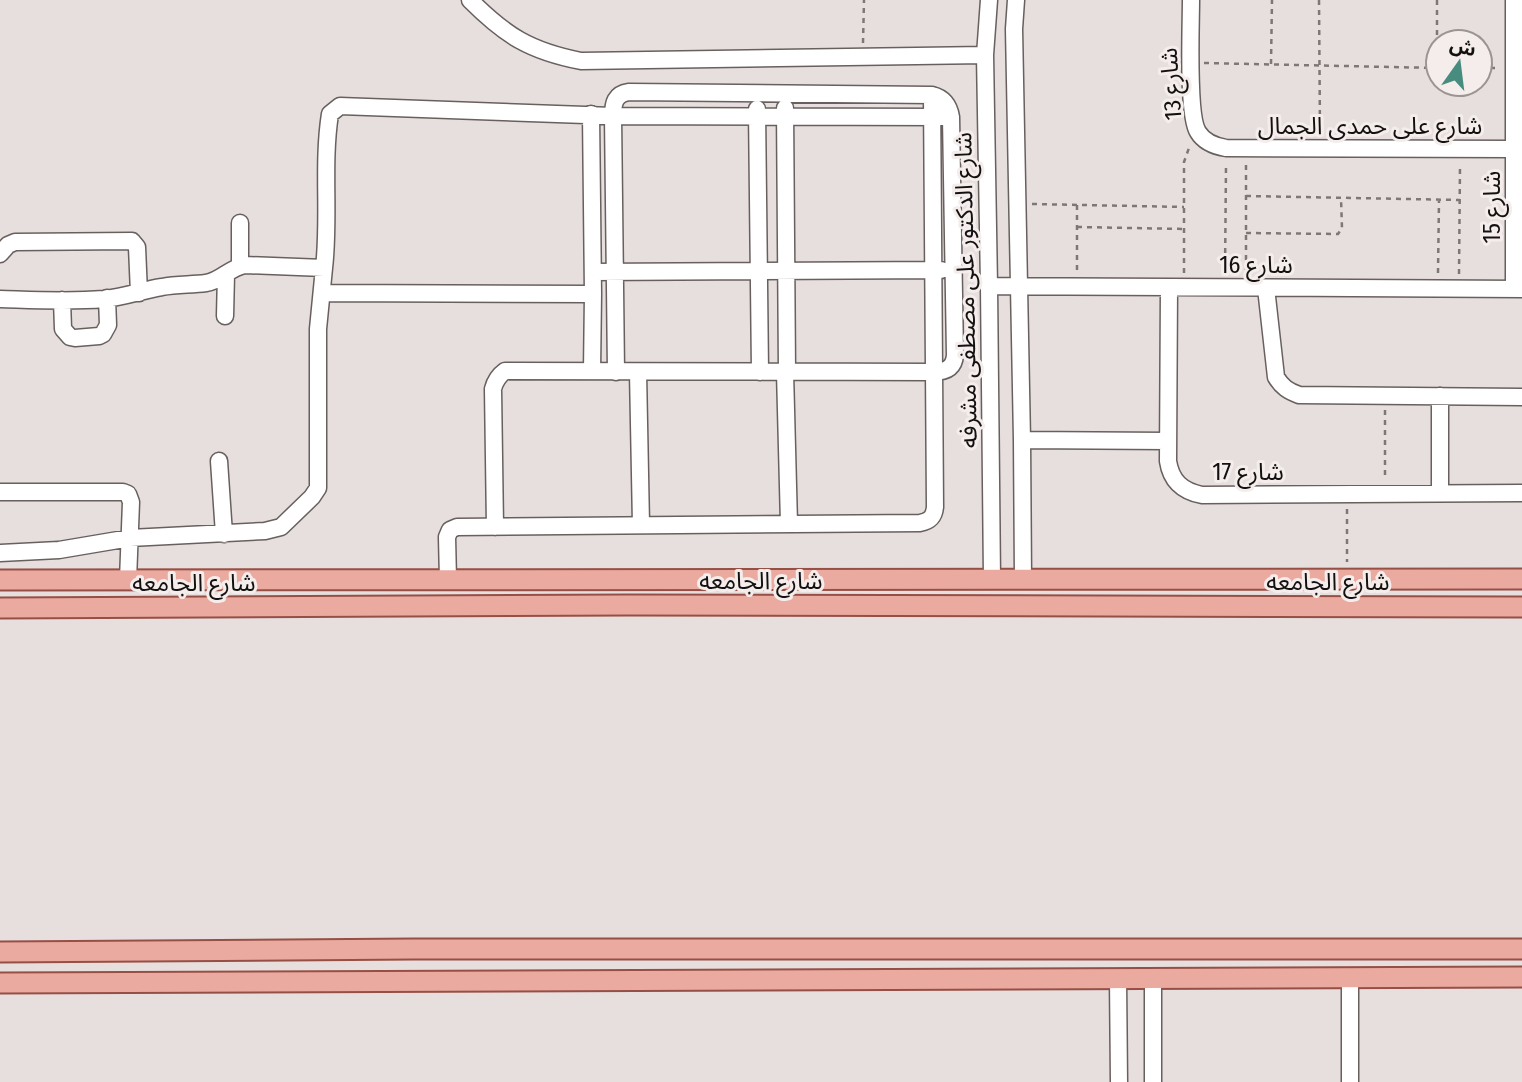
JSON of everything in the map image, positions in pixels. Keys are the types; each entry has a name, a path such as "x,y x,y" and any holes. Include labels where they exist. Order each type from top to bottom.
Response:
{"main road":[{"path":"628,579 628,605"},
{"name":"شارع الجامعه","path":"0,580 1522,579"},
{"name":"شارع الجامعه","path":"0,608 628,605 1522,607"},
{"path":"1118,948 1118,979"},
{"path":"1153,948 1153,978"},
{"path":"0,952 414,949 1522,949"},
{"path":"1448,977 1449,949"},
{"path":"0,983 1522,977"}],"street":[{"path":"470,0 508,34 531,47 555,56 581,61 985,55"},
{"name":"شارع الدكتور على مصطفى مشرفه","path":"989,0 985,55 992,579"},
{"path":"1016,0 1014,29 1023,579"},
{"name":"شارع 13","path":"1191,0 1194,123 1205,141 1226,148"},
{"name":"شارع 15","path":"1514,0 1518,60 1514,149 1518,288"},
{"path":"495,527 493,389 495,381 505,372 616,372 638,372 760,372 786,372 933,372 947,370 954,361 954,270 951,117 946,102 932,95 629,92 617,97 613,116 616,372"},
{"path":"756,93 760,372"},
{"path":"785,93 789,524"},
{"path":"448,580 447,537 450,530 457,527 920,523 931,519 935,507 932,95"},
{"path":"0,553 59,550 130,538 277,529 312,497 318,488 318,330 326,246 327,135 330,114 340,106 613,116 951,117"},
{"path":"591,114 592,372"},
{"name":"شارع على حمدى الجمال","path":"1226,148 1514,149"},
{"path":"225,316 240,223"},
{"path":"0,254 15,242 132,241 137,247 139,293"},
{"path":"0,299 107,298 165,286 208,283 233,270 266,265 324,268"},
{"path":"593,272 954,270"},
{"name":"شارع 16","path":"989,286 1518,288"},
{"name":"شارع 17","path":"1177,287 1168,441 1170,471 1174,481 1182,488 1202,495 1522,493"},
{"path":"1266,288 1276,377 1289,392 1298,395 1522,397"},
{"path":"321,293 593,294"},
{"path":"62,300 63,330 75,338 103,334 107,325 107,298"},
{"path":"638,372 641,525"},
{"path":"1440,396 1440,494"},
{"path":"1022,440 1168,441"},
{"path":"219,461 224,534"},
{"path":"0,492 128,494 131,502 128,580"},
{"path":"1350,977 1350,1082"},
{"path":"1153,978 1153,1082"},
{"path":"1118,979 1119,1082"}],"path":[{"path":"863,57 864,0"},
{"path":"1272,0 1272,64"},
{"path":"1319,0 1320,149"},
{"path":"1437,0 1437,28"},
{"path":"1191,63 1424,68"},
{"path":"1177,287 1184,229 1184,162 1198,133"},
{"path":"1225,287 1226,148"},
{"path":"1246,148 1246,288"},
{"path":"1459,288 1460,149"},
{"path":"1246,196 1460,200"},
{"path":"1246,233 1338,234 1342,228 1341,198"},
{"path":"1438,288 1439,200"},
{"path":"1018,204 1184,207"},
{"path":"1077,205 1077,287"},
{"path":"1077,226 1184,229"},
{"path":"1384,396 1386,494"},
{"path":"1347,494 1347,579"}]}
